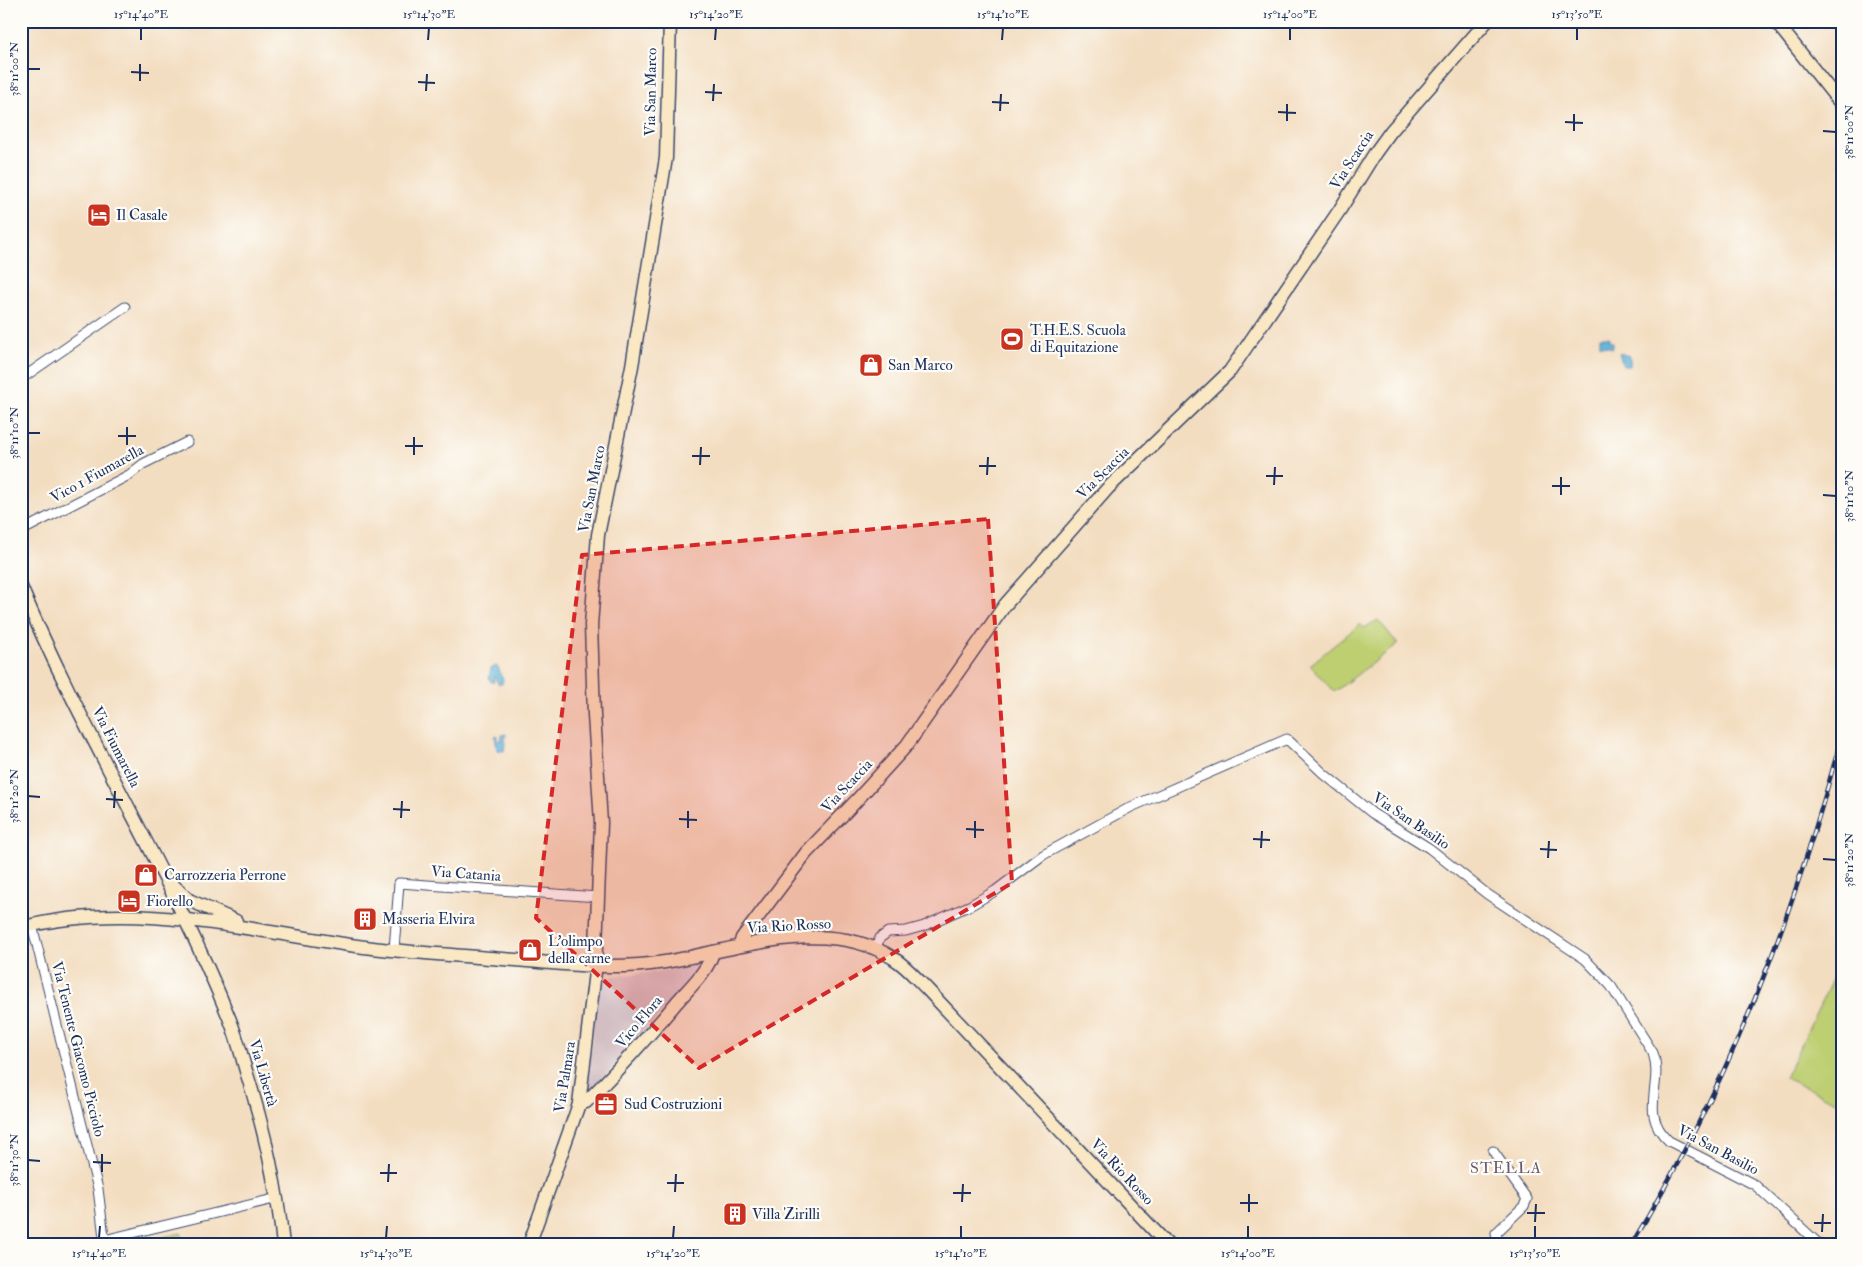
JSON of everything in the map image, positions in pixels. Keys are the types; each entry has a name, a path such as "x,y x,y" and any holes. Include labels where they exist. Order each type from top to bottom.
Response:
{"street":[{"name":"Via San Marco","path":"595,966 601,823 594,715 591,625 598,535 632,366 666,158 670,21"},
{"name":"Via Scaccia","path":"740,945 742,938 806,853 872,784 906,745 1004,605 1108,488 1230,371 1339,211 1380,145 1487,21"},
{"path":"1775,21 1842,105"},
{"path":"21,379 125,307"},
{"name":"Vico 1 Fiumarella","path":"21,531 129,475 143,464 187,442"},
{"name":"Via Fiumarella","path":"21,587 62,678 165,878 184,904 184,919"},
{"name":"Via San Basilio","path":"875,949 880,938 888,932 906,931 924,926 972,905 1044,856 1131,806 1287,739 1324,774 1372,813 1429,848 1487,894 1585,960 1600,973 1612,986 1653,1053 1656,1061 1652,1110 1660,1133 1669,1141 1754,1185 1820,1245"},
{"name":"Via Catania","path":"394,950 399,883 598,897"},
{"path":"184,904 260,929"},
{"path":"27,926 58,920 100,917 184,919 260,929"},
{"name":"Via Libertà","path":"184,919 231,1022 253,1094 278,1198 283,1245"},
{"name":"Via Tenente Giacomo Picciolo","path":"27,926 98,1189 104,1242 278,1198"},
{"name":"Via Rio Rosso","path":"260,929 329,942 394,950 595,966 662,962 762,941 832,938 854,942 875,949 892,958 927,989 1168,1245"},
{"name":"Vico Flora","path":"579,1104 586,1102 628,1061 696,980 711,960 713,952"},
{"name":"Via Palmara","path":"529,1245 579,1104 595,966"},
{"path":"1493,1151 1527,1199 1524,1206 1496,1233 1498,1245"}],"highlighted area":[{"path":"988,519 1012,883 699,1068 536,918 582,555"}],"shaded area":[{"path":"1455,21 1482,21 1474,33"},
{"path":"701,962 701,965 695,970 694,978 586,1097 596,997 601,983 613,976 663,971"},
{"path":"96,1237 98,1245 65,1245"}],"green space":[{"path":"1378,620 1398,644 1334,692 1310,665 1360,624 1364,628"},
{"path":"1842,959 1842,1104 1785,1078"},
{"path":"181,1233 184,1245 131,1245"}],"water":[{"path":"1600,337 1609,337 1609,342 1613,342 1613,348 1600,345"},
{"path":"1619,353 1630,356 1630,366 1623,366"},
{"path":"495,666 498,667 503,680 502,684 498,684 494,677 494,682 491,682 489,677 491,669"},
{"path":"506,734 504,751 497,750 495,736 498,736 498,740 501,741 502,735"}],"railway":[{"path":"1631,1245 1699,1122 1755,998 1780,934 1802,869 1842,735"}],"place":[{"name":"Il Casale","path":"99,215"},
{"name":"T.H.E.S. Scuola di Equitazione","path":"1012,339"},
{"name":"San Marco","path":"871,365"},
{"name":"Carrozzeria Perrone","path":"146,875"},
{"name":"Fiorello","path":"129,901"},
{"name":"Masseria Elvira","path":"365,919"},
{"name":"L'olimpo della carne","path":"530,950"},
{"name":"Sud Costruzioni","path":"606,1104"},
{"name":"Villa Zirilli","path":"735,1214"}],"district":[{"name":"STELLA","path":"1506,1168"}]}
